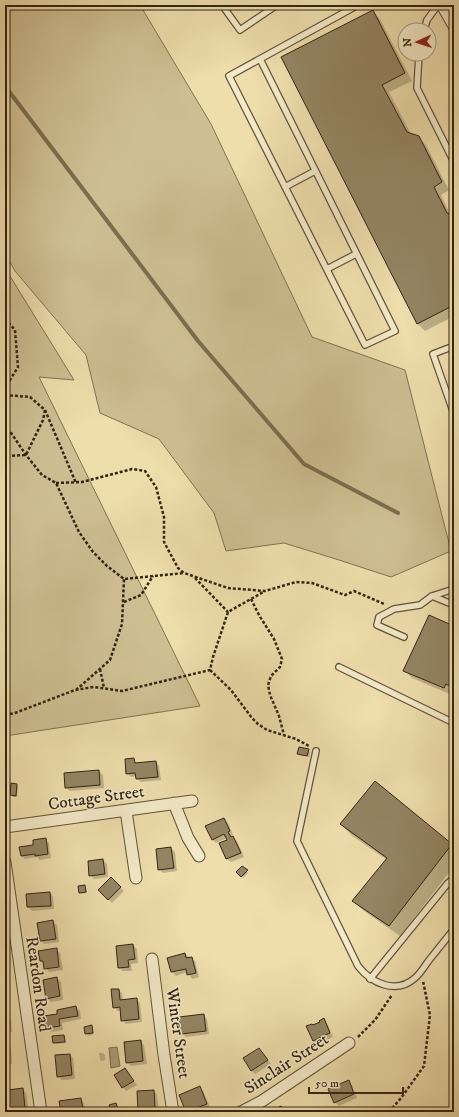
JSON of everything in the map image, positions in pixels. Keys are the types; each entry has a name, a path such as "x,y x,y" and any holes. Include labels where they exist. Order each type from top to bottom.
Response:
{"street":[{"path":"442,5 454,26"},
{"name":"Cottage Street","path":"5,827 192,801"},
{"path":"174,803 188,838 200,856"},
{"path":"126,811 136,878"},
{"name":"Reardon Road","path":"5,862 41,1112"},
{"name":"Winter Street","path":"152,959 173,1112"},
{"name":"Sinclair Street","path":"242,1112 262,1101 349,1043"}],"lane":[{"path":"222,5 240,30 277,5"},
{"path":"260,59 395,331 365,345 229,76 358,5"},
{"path":"426,22 438,5"},
{"path":"419,62 418,88 454,162"},
{"path":"285,187 315,171"},
{"path":"327,269 356,254"},
{"path":"454,346 433,354 454,414"},
{"path":"404,637 377,625 379,617 394,608 420,605 432,596 454,589"},
{"path":"432,596 454,605"},
{"path":"338,667 454,722"},
{"path":"316,750 297,841 358,966 370,979 377,983 387,986 398,986 408,983 415,978 454,930"},
{"path":"370,979 448,883 454,878"}],"path":[{"path":"5,319 16,330 18,367 10,380 5,380"},
{"path":"5,395 30,396 45,410 76,483"},
{"path":"26,455 43,420 45,410"},
{"path":"5,424 26,455 42,475 56,483 76,483 132,469 145,471 156,487 164,517 164,542 178,568 184,573 228,588 265,591"},
{"path":"5,456 26,455"},
{"path":"56,483 79,532 93,552 107,566 124,579 184,573"},
{"path":"124,602 141,595 153,576"},
{"path":"194,577 228,612"},
{"path":"75,690 110,660 122,624 124,579"},
{"path":"210,670 228,612 265,591 296,582 312,583 344,595 354,591 394,608"},
{"path":"251,599 274,639 282,658 280,667 271,676 268,685 284,735"},
{"path":"100,669 104,688"},
{"path":"210,670 231,690 252,718 266,730 296,739 316,750"},
{"path":"5,715 15,713 75,690 94,687 122,691 210,670"},
{"path":"389,1112 424,1066 430,1016 421,971"},
{"path":"363,1033 375,1020 398,986"}],"shaded area":[{"path":"5,5 140,5 211,124 312,337 405,370 451,551 391,577 284,543 226,551 214,513 159,439 100,413 86,355 15,271 5,253"},
{"path":"5,268 74,380 39,377 200,706 5,736"},
{"path":"117,1047 120,1066 111,1068 109,1048"}],"building":[{"path":"373,10 397,57 397,62 399,62 405,73 382,85 407,132 419,136 442,182 434,187 447,213 454,216 454,305 417,324 281,57"},
{"path":"429,615 454,626 454,688 446,684 444,688 403,671"},
{"path":"299,747 309,749 307,756 297,754"},
{"path":"134,758 135,763 156,761 158,777 136,779 135,773 126,774 125,759"},
{"path":"99,770 100,785 65,788 64,773"},
{"path":"375,781 452,844 389,926 352,901 387,858 340,824"},
{"path":"11,783 17,784 16,796 10,795"},
{"path":"224,818 230,831 228,832 231,837 233,836 241,853 226,859 219,843 227,840 224,834 212,840 205,826"},
{"path":"46,838 48,854 21,856 19,847 33,845 33,840"},
{"path":"171,847 174,868 158,870 156,849"},
{"path":"103,859 105,874 89,876 88,861"},
{"path":"242,866 248,870 241,877 236,872"},
{"path":"111,877 121,887 108,900 98,890"},
{"path":"85,885 86,892 79,893 78,886"},
{"path":"50,892 51,906 27,907 26,894"},
{"path":"53,920 56,939 40,941 37,923"},
{"path":"133,944 135,959 128,960 129,967 118,968 116,946"},
{"path":"57,948 59,967 44,969 43,961 40,961 38,951"},
{"path":"185,953 186,958 192,957 196,973 187,975 186,969 171,972 167,958"},
{"path":"57,977 60,996 46,999 43,980"},
{"path":"111,989 119,989 120,1000 137,998 139,1019 121,1021 120,1007 113,1008"},
{"path":"76,1006 78,1016 59,1019 60,1026 46,1028 44,1016 57,1014 57,1010"},
{"path":"204,1014 206,1031 181,1034 179,1017"},
{"path":"324,1018 330,1033 313,1041 306,1026 320,1022 319,1021"},
{"path":"92,1025 93,1033 85,1034 84,1027"},
{"path":"64,1035 65,1042 53,1043 52,1036"},
{"path":"141,1040 143,1061 126,1063 124,1042"},
{"path":"5,1044 8,1044 9,1061 5,1061"},
{"path":"259,1048 268,1060 251,1071 243,1058"},
{"path":"70,1054 72,1075 57,1077 55,1055"},
{"path":"125,1068 134,1081 122,1088 114,1075"},
{"path":"349,1080 354,1094 334,1103 328,1089"},
{"path":"200,1086 207,1104 186,1112 179,1095"},
{"path":"23,1088 25,1108 18,1109 18,1112 10,1112 9,1106 5,1107 5,1093 8,1093 8,1090"},
{"path":"154,1090 155,1109 138,1111 137,1091"},
{"path":"81,1098 83,1110 61,1112 59,1101"},
{"path":"116,1103 119,1112 111,1112 109,1105"},
{"path":"281,1106 285,1112 270,1112"}],"waterway":[{"path":"5,86 198,341 304,464 398,513"}]}
